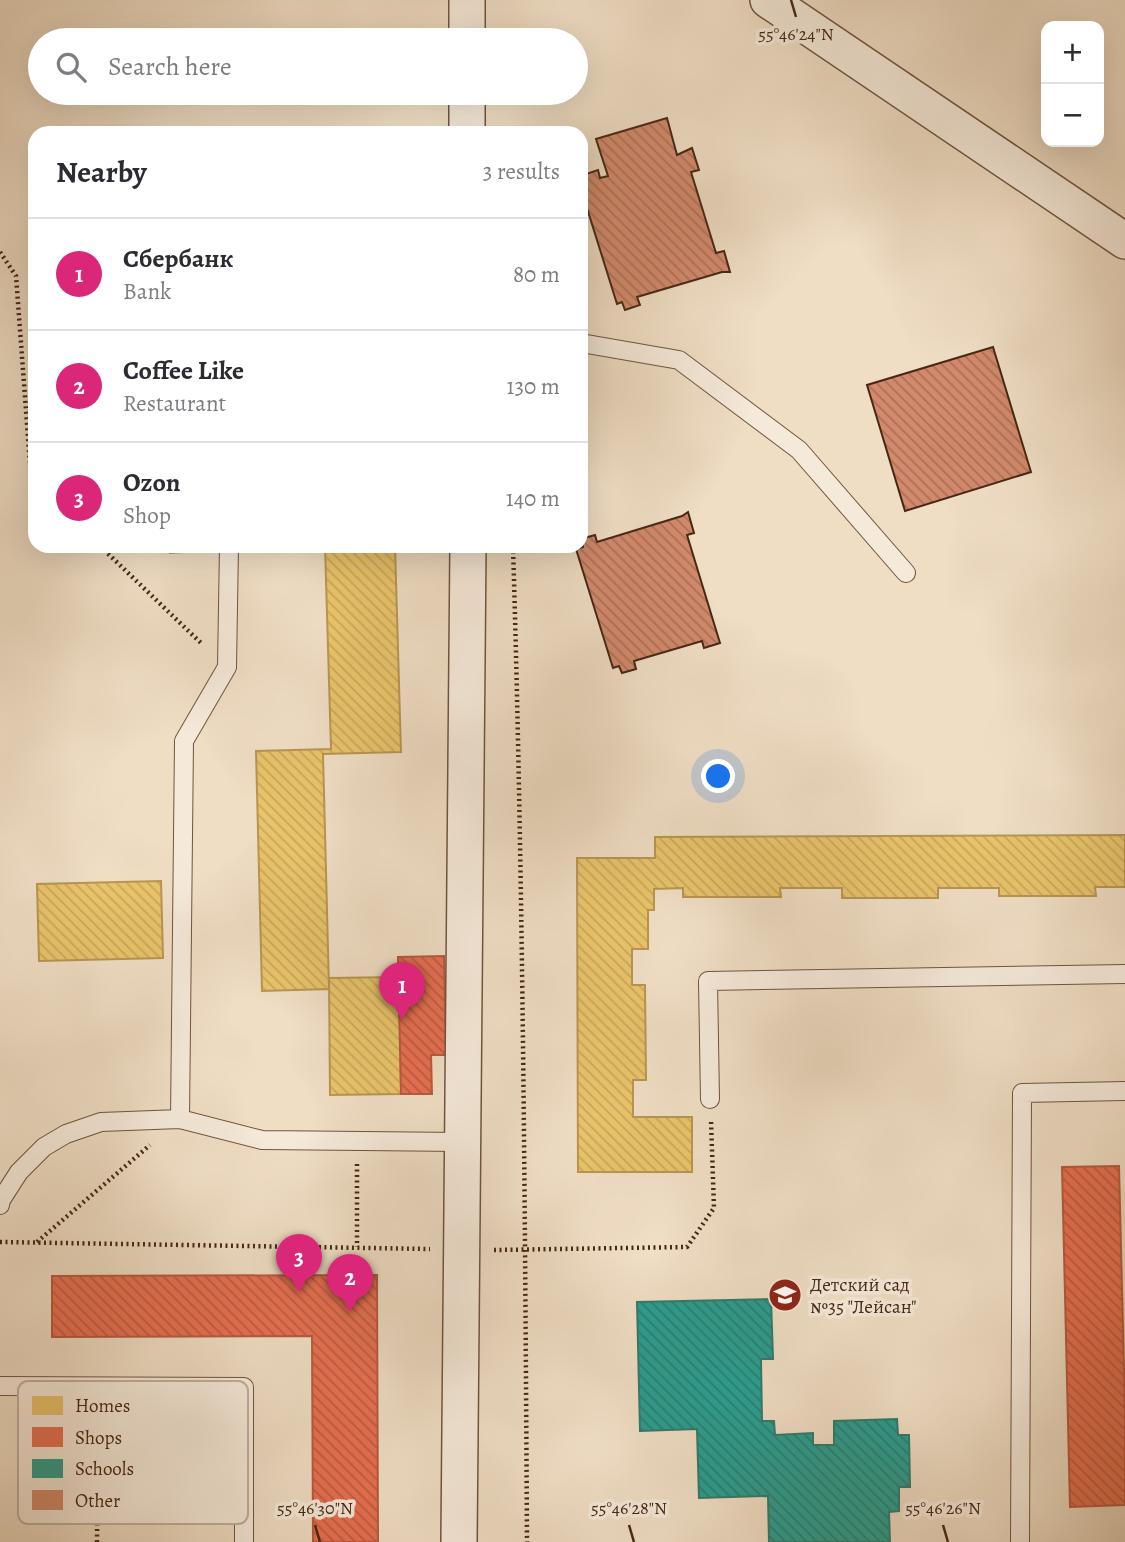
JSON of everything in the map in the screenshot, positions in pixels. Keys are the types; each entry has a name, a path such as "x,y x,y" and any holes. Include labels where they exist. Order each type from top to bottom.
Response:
{"street":[{"path":"467,0 467,28"},
{"path":"768,0 1125,241"},
{"path":"467,105 467,126"},
{"path":"459,1542 468,553"}],"lane":[{"path":"588,344 679,360 799,450 906,573"},
{"path":"180,1119 184,741 227,667 229,553"},
{"path":"710,1099 708,981 1125,974"},
{"path":"1020,1542 1022,1093 1125,1091"},
{"path":"0,1205 19,1172 44,1147 66,1134 101,1122 180,1119 262,1140 462,1142"},
{"path":"0,1386 18,1386"},
{"path":"244,1524 244,1542"}],"path":[{"path":"0,252 16,276 28,437"},
{"path":"107,553 227,667"},
{"path":"513,553 520,780 527,1542"},
{"path":"0,1242 525,1251 687,1247 714,1208 710,1099"},
{"path":"36,1243 180,1119"},
{"path":"357,1140 357,1247"},
{"path":"97,1524 97,1542"}],"building: Homes":[{"path":"325,553 395,553 401,752 323,754 329,989 262,991 256,751 331,749"},
{"path":"1125,835 1125,887 1095,887 1096,896 999,896 999,888 938,888 938,898 842,898 842,888 780,888 781,897 683,897 683,888 654,889 654,910 648,910 648,949 632,949 632,985 645,985 646,1080 633,1080 633,1117 692,1117 692,1172 578,1172 577,858 655,858 655,837"},
{"path":"161,881 163,958 39,961 37,884"},
{"path":"399,977 401,1094 330,1095 329,978"}],"building: Shops":[{"path":"444,956 446,1055 431,1055 432,1094 401,1094 398,957"},
{"path":"1119,1166 1125,1505 1070,1507 1062,1167"},
{"path":"377,1275 378,1542 313,1542 312,1336 52,1337 52,1276"}],"building: Schools":[{"path":"771,1299 773,1359 761,1359 762,1421 774,1421 775,1435 813,1433 813,1445 834,1445 834,1421 897,1419 898,1435 909,1435 910,1487 899,1487 899,1511 889,1512 890,1542 769,1542 768,1496 699,1498 697,1429 640,1431 637,1302"}],"building: Other":[{"path":"667,118 677,155 692,148 699,170 691,172 716,253 724,251 730,272 637,297 640,305 625,310 622,302 617,304 588,211 588,173 598,170 600,178 608,176 596,139"},
{"path":"993,347 1031,472 905,511 867,385"},
{"path":"688,512 694,533 687,535 720,643 704,648 702,641 634,661 636,669 622,673 619,666 613,668 577,553 588,553 588,537 595,535 597,542"}],"place":[{"name":"Сбербанк","path":"402,1020"},
{"name":"Ozon","path":"299,1292"},
{"name":"Детский сад №35 \"Лейсан\"","path":"785,1295"},
{"name":"Coffee Like","path":"350,1312"}]}
